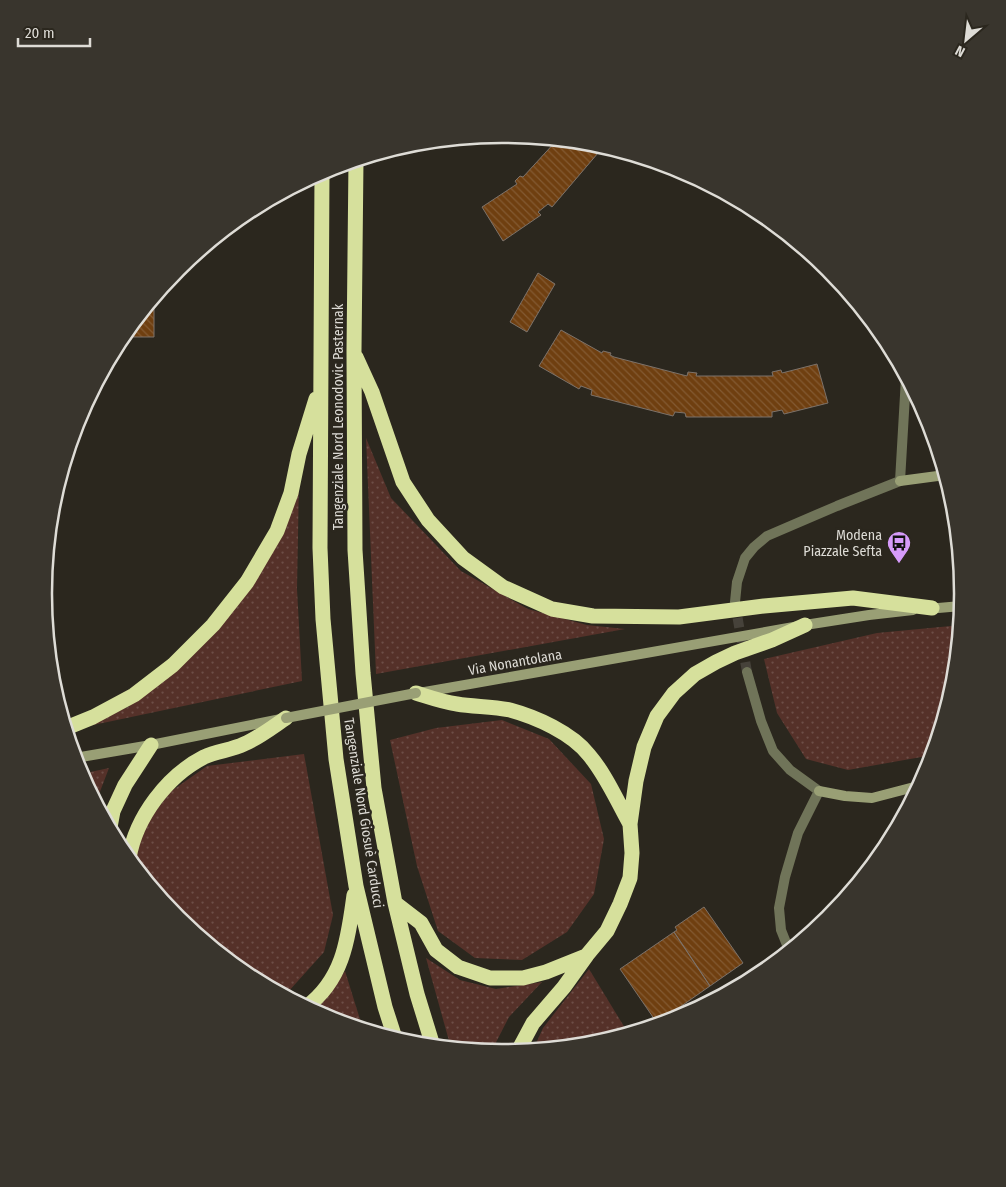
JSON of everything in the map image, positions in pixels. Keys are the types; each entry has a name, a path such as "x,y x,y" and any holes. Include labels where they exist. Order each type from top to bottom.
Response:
{"highway":[{"name":"Tangenziale Nord Leonodovic Pasternak","path":"356,168 355,550 362,673"},
{"name":"Tangenziale Nord Leonodovic Pasternak","path":"322,181 320,548 323,619"},
{"path":"354,351 372,392 403,482 428,520 463,558 503,587 552,609 593,616 680,617 764,606 853,598 939,608"},
{"path":"72,725 94,717 134,695 173,664 213,625 247,582 277,531 291,493 299,454 321,385"},
{"name":"Tangenziale Nord Giosuè Carducci","path":"323,619 336,759 356,886 393,1030"},
{"path":"522,1043 533,1023 564,987 607,931 620,904 630,878 632,853 630,824 636,781 644,747 657,716 674,694 695,674 735,653 772,640 805,625"},
{"name":"Tangenziale Nord Giosuè Carducci","path":"362,673 374,788 395,903 417,994 430,1038"},
{"path":"416,694 456,704 510,710 534,718 562,733 588,752 598,766 630,824"},
{"path":"131,848 142,820 160,792 183,771 205,757 245,744 286,718"},
{"path":"112,817 125,785 151,745"},
{"path":"312,1002 326,989 338,969 349,933 356,886"},
{"path":"395,903 421,923 436,950 458,967 490,978 523,978 546,972 587,955"}],"main road":[{"path":"900,482 938,476"},
{"name":"Via Nonantolana","path":"83,757 416,694 805,625 868,615 954,607"},
{"path":"939,608 953,611"},
{"path":"820,791 872,798 909,788"}],"street":[{"path":"735,602 737,582 745,558 767,536 900,482 905,391"},
{"path":"747,672 773,750 790,770 820,791 798,834 785,877 779,908 781,930 786,943"}],"shaded area":[{"path":"366,438 391,498 461,571 528,609 587,625 625,629 376,674"},
{"path":"299,481 297,589 302,681 79,728 128,707 220,624"},
{"path":"953,626 945,681 930,738 923,757 848,770 806,759 777,713 764,659 877,633"},
{"path":"502,720 549,739 591,784 604,839 594,894 567,932 522,960 475,958 438,931 417,866 390,740 436,728"},
{"path":"304,754 333,915 324,952 290,990 253,968 206,932 164,891 135,853 150,819 170,792 207,766"},
{"path":"109,768 99,793 99,793 90,772"},
{"path":"426,958 460,980 496,989 542,982 509,1017 495,1044 449,1040"},
{"path":"589,969 625,1028 562,1040 536,1043 543,1028"},
{"path":"345,971 360,1021 318,1004 324,999"}],"building":[{"path":"552,146 598,153 552,207 548,204 538,212 541,215 503,241 482,207 517,184 515,181 520,176 523,177"},
{"path":"538,273 555,284 527,332 510,322"},
{"path":"154,309 154,337 132,337"},
{"path":"561,330 602,353 603,351 611,353 610,355 614,357 687,376 688,372 697,373 696,376 773,376 772,372 781,370 782,373 817,364 828,403 784,414 782,410 772,412 772,417 686,417 685,413 675,412 673,416 591,395 592,390 581,386 579,389 539,366"},
{"path":"704,907 743,963 710,986 674,932 677,930 675,927"},
{"path":"674,932 710,986 677,1009 654,1018 620,969"}],"tunnel":[{"path":"735,603 747,672"}],"place":[{"name":"Modena Piazzale Sefta","path":"899,564"}]}
